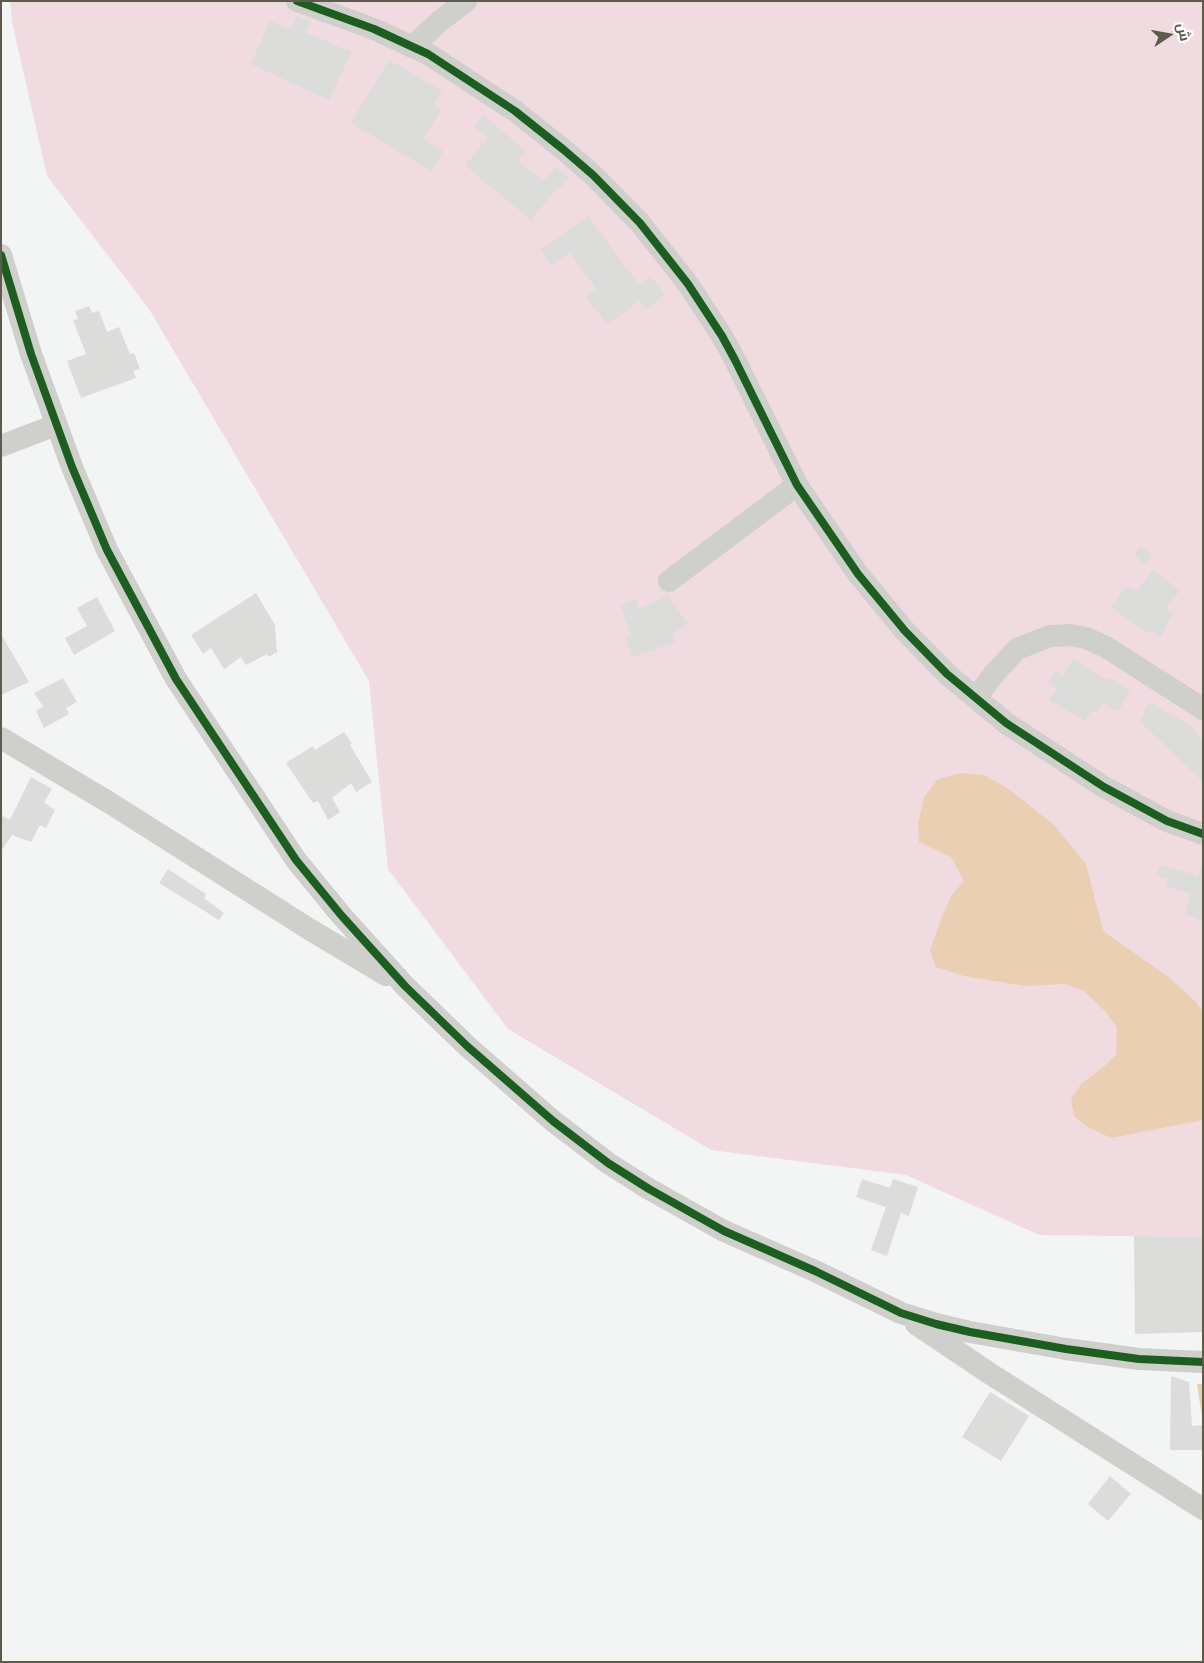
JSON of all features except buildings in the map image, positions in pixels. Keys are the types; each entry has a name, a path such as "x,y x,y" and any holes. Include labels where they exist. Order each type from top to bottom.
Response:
{"street":[{"path":"297,1 367,26 428,54 539,129 594,176 640,223 688,284 722,336 797,485 858,574 927,654 1006,723 1104,787 1167,821 1203,834"},
{"path":"412,47 466,1"},
{"path":"1,255 31,354 56,425 107,550 176,679 296,860 347,922 405,986 467,1046 546,1115 624,1174 676,1205 724,1230 815,1271 901,1313 989,1373 1203,1509"},
{"path":"1,446 56,425"},
{"path":"669,581 797,485"},
{"path":"976,698 993,675 1017,649 1050,636 1070,635 1086,638 1106,647 1203,709"},
{"path":"1,738 110,803 309,930 405,986"},
{"path":"901,1313 970,1332 1066,1349 1139,1359 1203,1362"}],"shaded area":[{"path":"10,1 1203,1 1203,1237 1039,1235 906,1175 711,1150 508,1029 388,869 369,681 149,309 47,176 12,22"},
{"path":"961,773 983,775 1006,787 1054,825 1086,864 1103,931 1167,976 1195,1001 1203,1012 1203,1120 1111,1138 1086,1126 1074,1116 1071,1100 1081,1084 1116,1055 1117,1027 1105,1011 1084,991 1065,984 1025,986 964,976 936,967 930,951 951,896 964,881 951,857 919,842 918,825 924,797 938,779"},
{"path":"1197,1384 1203,1384 1203,1417 1202,1417"}],"cycle path":[{"path":"297,1 374,29 428,54 515,111 593,175 640,223 688,284 722,336 797,485 858,574 905,631 947,674 1006,723 1104,787 1167,821 1203,834"},
{"path":"1,255 31,354 72,467 107,550 176,679 296,860 341,915 405,986 467,1046 553,1121 608,1163 649,1189 724,1231 815,1271 901,1313 970,1332 1066,1349 1139,1359 1203,1362"}]}
